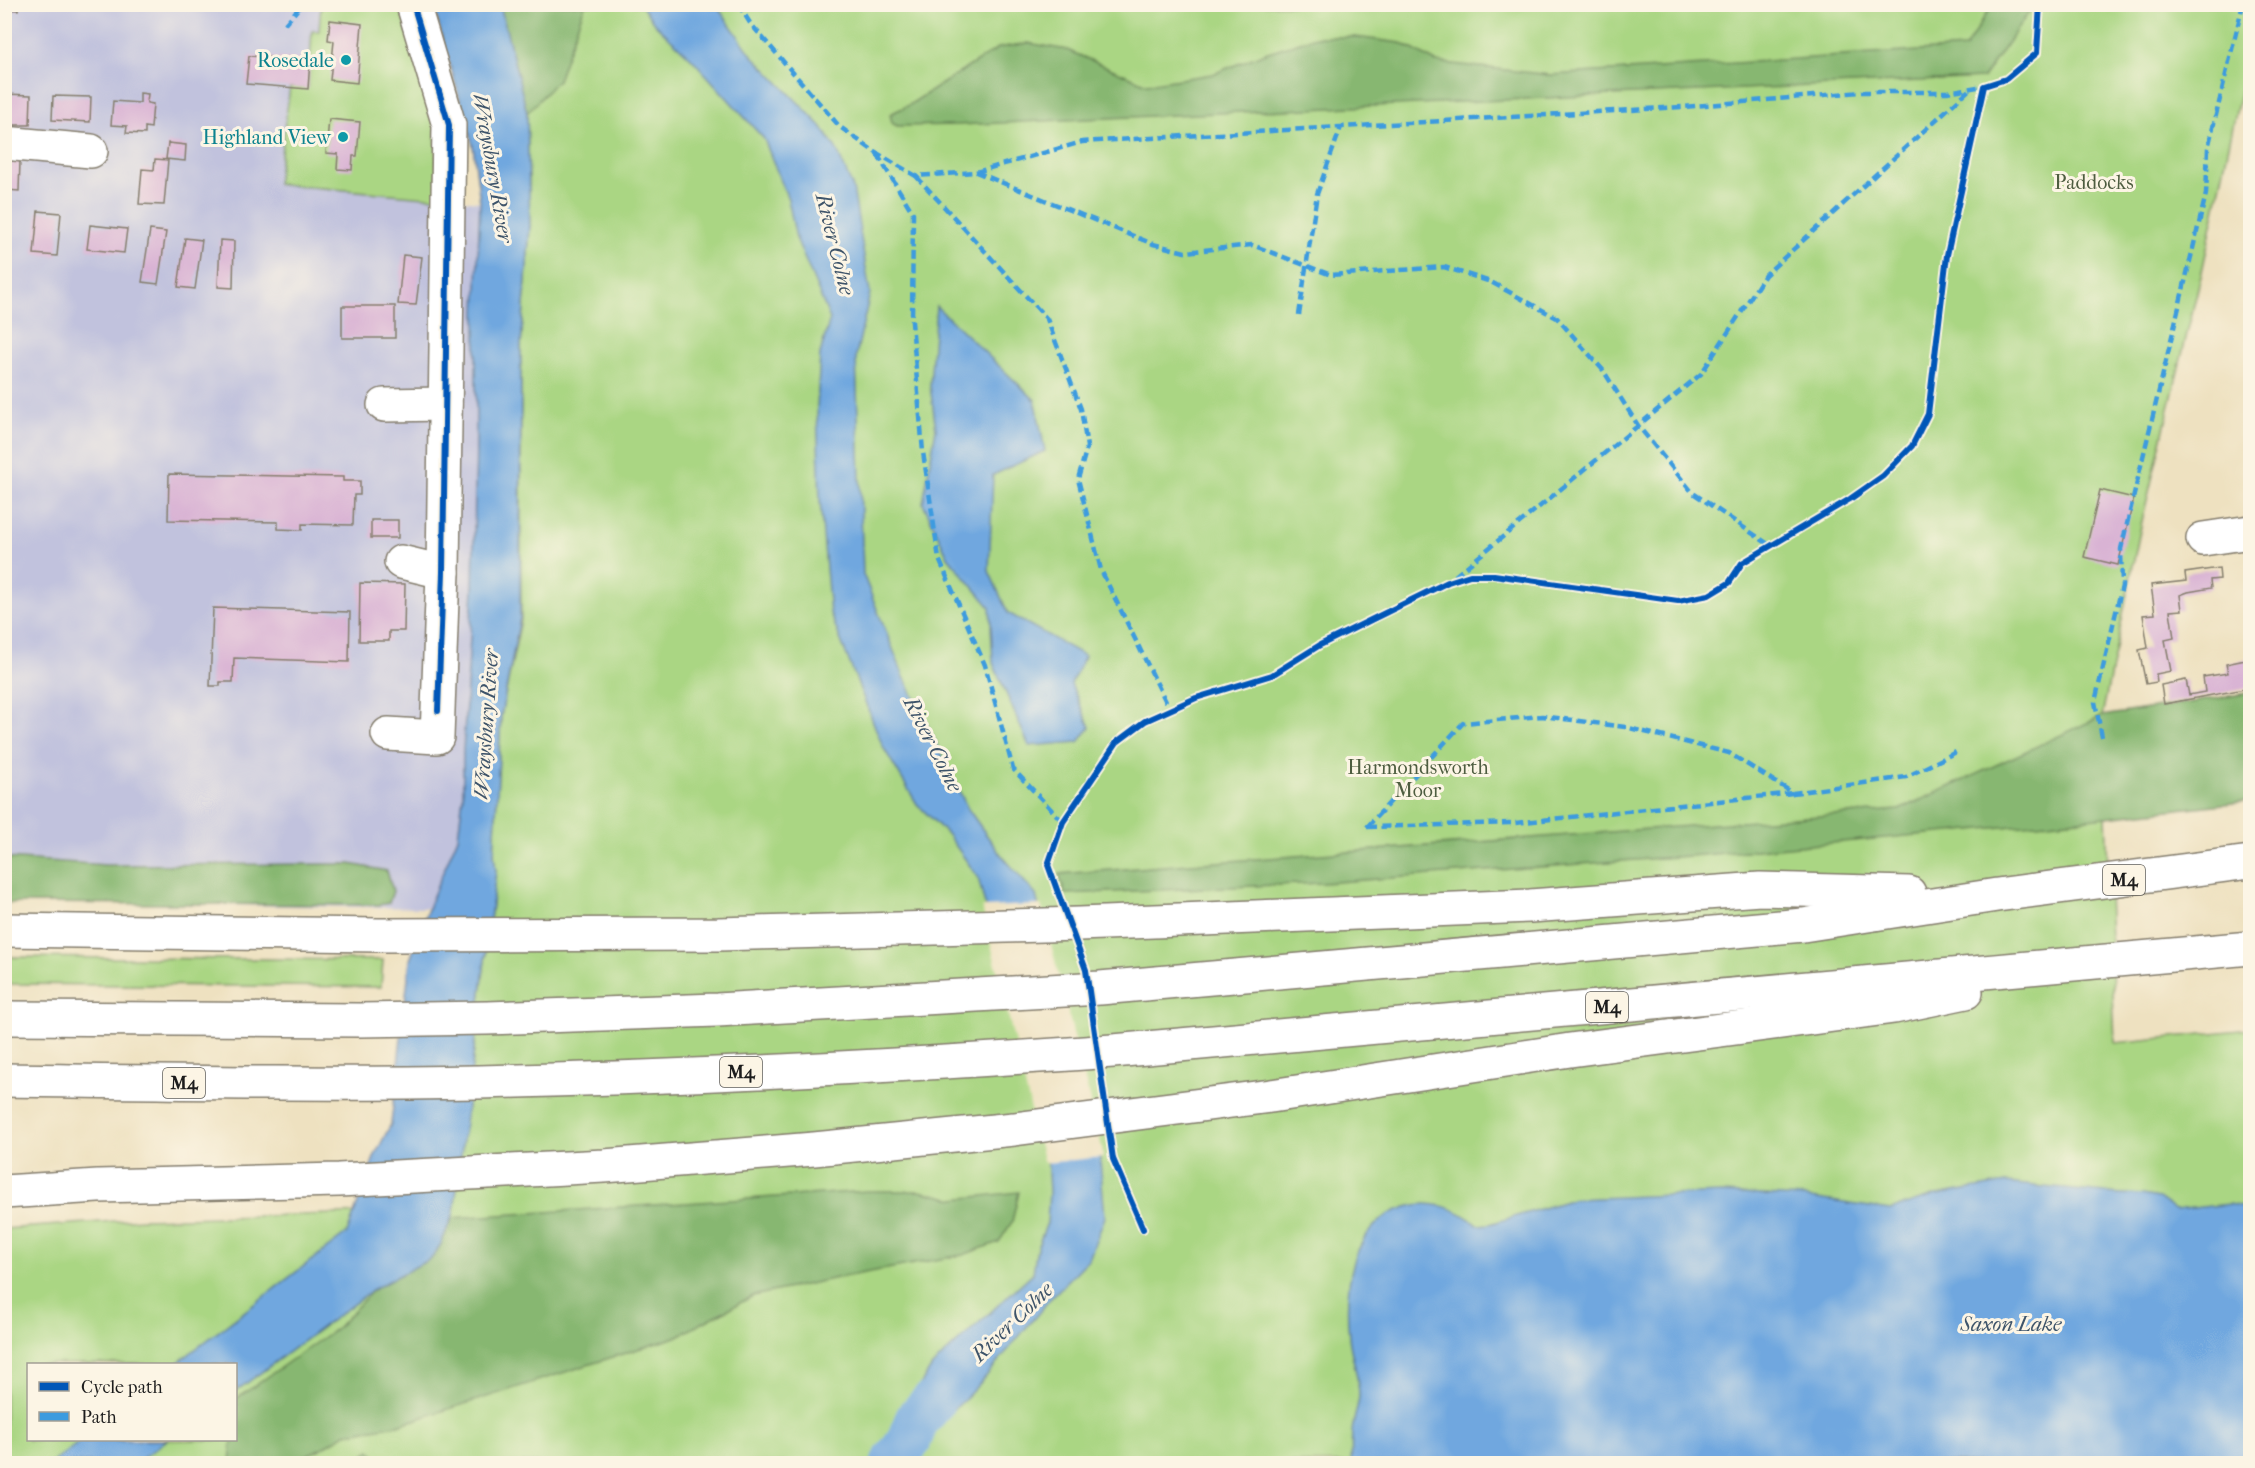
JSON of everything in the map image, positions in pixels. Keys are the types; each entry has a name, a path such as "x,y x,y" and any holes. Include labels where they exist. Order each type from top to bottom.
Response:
{"main road":[{"path":"388,734 437,737 443,572 449,125 413,4"},
{"path":"4,143 91,151"},
{"path":"384,405 445,404"},
{"path":"2203,538 2250,531"},
{"path":"401,562 443,572"},
{"name":"M4","path":"4,1018 359,1020 487,1018 717,1010 1100,988 1803,925 1997,895 2250,862"},
{"path":"4,930 508,936 718,934 1079,924 1518,906 1760,890 1997,895"},
{"name":"M4","path":"4,1080 480,1082 1002,1059 1113,1051 2250,948"},
{"path":"4,1192 109,1185 339,1180 604,1166 814,1149 1014,1129 1271,1096 1570,1050 1894,1008 2102,962"}],"shaded area":[{"path":"5,5 321,5 319,31 312,31 308,89 290,88 277,184 480,202 476,313 473,589 463,751 463,796 458,837 428,908 5,902"}],"green space":[{"path":"321,5 399,5 436,126 437,198 277,184 290,87 308,88 312,31 319,31"},
{"name":"Harmondsworth Moor","path":"500,5 2250,5 2250,47 2203,267 2142,521 2102,716 2115,1043 2250,1029 2250,1463 5,1463 4,1229 142,1219 454,1211 496,871 494,854 501,716 521,620 521,346 530,226 527,113"},
{"path":"500,5 585,5 558,80 527,113"},
{"path":"1992,5 2034,5 1983,78 956,125 897,126 892,123 890,114 909,105 998,48 1028,43 1067,50 1147,84 1213,74 1265,53 1316,37 1355,37 1401,43 1436,62 1550,75 1965,48"},
{"path":"2250,693 2250,801 2079,820 1702,855 1323,883 1065,894 1059,874 1899,810 2102,716"},
{"path":"5,858 106,865 350,864 387,871 393,891 389,903 379,905 5,903"},
{"path":"5,957 383,960 381,987 5,984"},
{"path":"868,1191 920,1191 954,1199 1019,1192 1012,1222 999,1242 963,1255 753,1296 676,1337 398,1425 347,1433 290,1463 230,1464 232,1441 237,1441 237,1398 338,1327 374,1289 432,1258 452,1218"},
{"path":"370,1450 381,1463 354,1463"}],"water":[{"name":"Wraysbury River","path":"433,5 500,5 527,113 530,226 521,346 520,618 501,716 494,854 496,871 454,1212 441,1244 432,1258 374,1289 237,1390 237,1363 177,1363 347,1233 375,1155 391,1124 410,960 430,903 458,837 463,796 463,751 473,589 476,313 480,202 473,146"},
{"path":"641,5 716,5 751,54 821,126 836,148 853,188 870,293 856,356 863,574 904,677 968,809 998,851 1036,895 1099,1149 1105,1217 1089,1259 1050,1299 983,1380 959,1405 927,1428 917,1442 900,1455 899,1419 932,1366 1033,1273 1037,1248 1047,1223 1049,1192 1047,1155 978,877 948,835 917,804 883,747 830,613 820,501 817,408 820,354 830,319 796,238 788,199 764,139 692,59 655,24"},
{"path":"936,306 1035,400 1045,451 993,475 989,571 1008,613 1085,656 1071,684 1090,727 1079,742 1029,746 993,663 990,607 948,557 923,503 936,429 930,386"},
{"name":"Saxon Lake","path":"2006,1183 2143,1195 2158,1198 2175,1210 2229,1204 2250,1208 2250,1463 1351,1463 1352,1432 1359,1396 1349,1337 1350,1278 1362,1242 1373,1227 1387,1215 1406,1207 1435,1205 1462,1214 1477,1225 1490,1224 1573,1199 1722,1193 1804,1197 1890,1210 1936,1195"},
{"path":"81,1441 166,1441 136,1463 52,1463"}],"pier":[{"path":"1041,905 1103,1157 1044,1163 982,907"}],"building":[{"path":"4,4 19,4 18,10 4,9"},
{"path":"228,4 246,4 246,7 228,6"},
{"name":"Rosedale","path":"330,20 362,24 357,83 330,80 334,41 328,40"},
{"path":"249,56 310,60 308,89 246,84"},
{"path":"140,93 148,94 147,103 153,104 151,128 145,127 145,134 126,133 127,126 111,125 113,101 140,103"},
{"path":"4,94 31,95 30,125 4,125"},
{"path":"53,96 91,97 90,122 52,120"},
{"name":"Highland View","path":"329,119 360,122 357,156 353,156 352,170 337,169 338,154 326,153"},
{"path":"168,143 186,145 185,161 166,159"},
{"path":"155,159 168,160 164,205 139,204 142,169 154,170"},
{"path":"4,160 20,161 19,191 7,190 7,194 4,194"},
{"path":"38,211 61,213 57,256 34,254"},
{"path":"4,212 9,213 7,237 4,237"},
{"path":"90,225 127,229 124,253 87,249"},
{"path":"150,230 166,232 158,284 142,282"},
{"path":"185,238 202,240 195,289 178,287"},
{"path":"220,240 234,241 233,288 218,287"},
{"path":"403,255 422,257 416,305 398,304"},
{"path":"342,306 395,306 395,338 342,338"},
{"path":"169,474 343,477 343,481 360,481 360,495 354,495 353,525 302,524 302,530 278,529 278,522 168,520"},
{"path":"2100,490 2134,498 2118,565 2084,557"},
{"path":"371,520 398,520 398,538 371,538"},
{"path":"2219,568 2220,579 2210,580 2211,588 2180,595 2182,610 2170,611 2174,638 2165,640 2171,671 2156,674 2157,682 2146,684 2139,650 2148,648 2143,615 2155,614 2151,585 2186,581 2185,573"},
{"path":"360,583 405,584 404,631 389,631 389,641 359,641"},
{"path":"213,608 350,612 349,662 234,658 233,682 220,682 220,686 210,686"},
{"path":"2250,659 2250,688 2164,704 2161,685 2186,680 2189,695 2205,692 2203,677 2228,673 2226,664"}],"waterway":[{"name":"River Colne","path":"893,1464 909,1440 917,1420 932,1403"}],"marked path":[{"path":"285,24 302,4"},
{"path":"738,4 750,23 840,127 875,152 916,176 976,172 1082,142 1682,107 1861,92 1947,92 1984,86"},
{"path":"1068,10 1072,4"},
{"path":"2102,737 2095,702 2122,586 2121,549 2206,194 2208,148 2243,4"},
{"path":"1455,576 1701,374 1765,275 1971,88"},
{"path":"1299,315 1317,194 1341,127"},
{"path":"877,154 913,213 912,322 923,452 939,559 985,665 1013,769 1063,822"},
{"path":"976,172 1153,244 1185,252 1252,245 1331,275 1444,267 1491,282 1557,318 1603,370 1639,427 1693,493 1771,546"},
{"path":"916,176 1047,319 1081,409 1087,447 1078,479 1101,570 1170,710"},
{"path":"1367,827 1463,723 1542,716 1625,727 1729,753 1793,793 1906,777 1956,752"},
{"path":"1367,827 1515,823 1793,793"}],"cycle path":[{"path":"413,4 449,125 443,572 438,711"},
{"path":"1143,1229 1113,1159 1086,970 1048,865 1063,822 1117,742 1145,721 1196,698 1272,675 1320,645 1448,582 1470,575 1494,575 1678,601 1709,595 1729,583 1742,563 1850,499 1883,476 1912,446 1928,414 1947,255 1984,86 2006,79 2037,53 2040,4"}],"place":[{"name":"Rosedale","path":"346,60"},
{"name":"Highland View","path":"343,137"}],"park label":[{"name":"Paddocks","path":"2094,182"}]}
